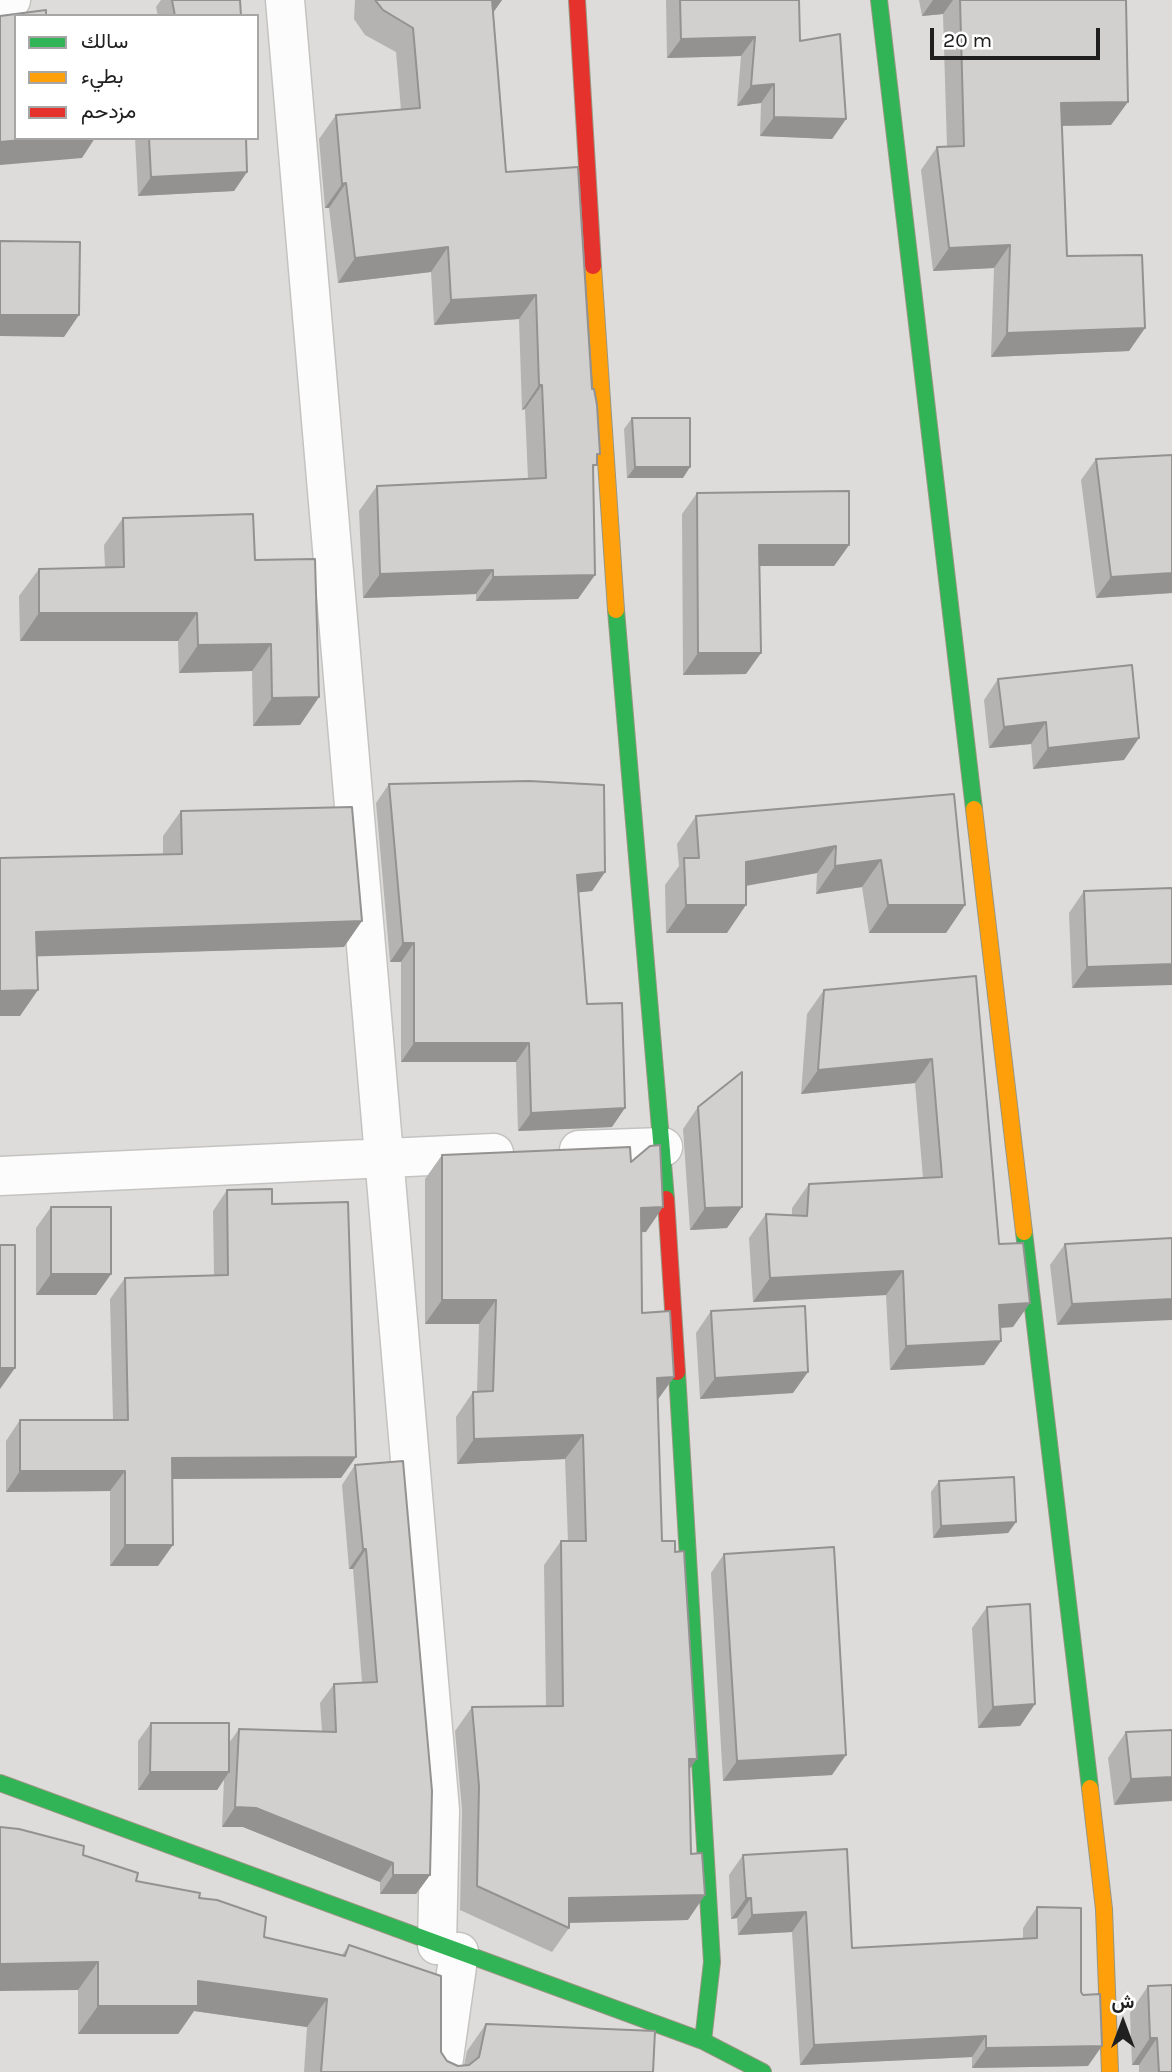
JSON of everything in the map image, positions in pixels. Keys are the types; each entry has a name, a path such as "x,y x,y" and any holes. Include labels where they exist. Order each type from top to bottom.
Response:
{"street":[{"path":"0,3 11,0"},
{"path":"285,0 440,1810 448,1948 442,2072"},
{"path":"577,0 605,478 663,1147 712,1962 703,2041"},
{"path":"879,0 1104,1909 1111,2072"},
{"path":"0,1176 384,1157 663,1147"},
{"path":"0,1783 703,2041 763,2072"}],"shaded area":[{"path":"0,0 1172,0 1172,2072 0,2072"}],"building":[{"path":"172,0 240,0 241,14 175,14"},
{"path":"375,0 492,0 506,172 578,167 592,389 597,405 600,454 597,454 597,465 593,465 595,575 493,577 493,570 380,574 377,486 546,478 536,295 451,300 448,247 355,258 346,183 342,184 336,115 420,108 413,28 383,10"},
{"path":"680,0 799,0 800,41 840,34 846,119 774,117 774,84 751,86 755,37 681,39"},
{"path":"960,0 1126,0 1128,102 1061,103 1067,256 1142,255 1145,328 1007,333 1010,245 949,248 937,147 964,146"},
{"path":"46,10 46,14 15,14"},
{"path":"14,14 14,140 22,140 0,142 0,16"},
{"path":"149,140 246,140 247,172 151,177"},
{"path":"0,241 80,242 79,315 0,315"},
{"path":"632,418 690,418 690,467 635,467"},
{"path":"1172,455 1172,573 1111,577 1096,459"},
{"path":"849,491 849,545 759,545 761,653 698,653 697,493"},
{"path":"253,514 255,560 315,559 319,697 272,698 271,644 198,645 197,613 39,613 39,569 124,567 123,518"},
{"path":"1132,665 1139,738 1048,748 1046,722 1004,727 998,679"},
{"path":"529,781 604,785 605,872 577,875 587,1004 622,1003 625,1108 531,1113 529,1043 414,1043 414,943 403,943 389,784"},
{"path":"954,794 965,905 888,905 881,860 835,866 836,846 746,862 746,905 686,905 684,858 699,858 696,816"},
{"path":"352,807 362,921 36,932 38,990 0,991 0,858 182,854 181,811"},
{"path":"1172,888 1172,964 1087,967 1084,891"},
{"path":"976,976 999,1244 1023,1243 1030,1303 999,1305 1001,1341 906,1346 903,1271 770,1278 766,1214 807,1216 809,1184 942,1177 932,1059 818,1070 824,990"},
{"path":"742,1072 742,1207 705,1208 698,1107"},
{"path":"660,1145 663,1207 641,1208 642,1313 670,1311 674,1377 657,1378 662,1541 675,1541 675,1552 684,1551 697,1759 689,1759 691,1854 702,1853 705,1895 569,1898 569,1928 477,1886 479,1786 472,1707 563,1706 561,1541 586,1541 583,1435 474,1439 473,1392 493,1391 496,1300 442,1300 442,1155 630,1147 631,1162 650,1146"},
{"path":"272,1189 272,1204 348,1202 356,1457 172,1458 173,1545 125,1545 125,1471 20,1471 20,1420 128,1420 125,1278 228,1275 227,1190"},
{"path":"51,1207 111,1207 111,1274 51,1274"},
{"path":"1172,1238 1172,1299 1072,1304 1065,1244"},
{"path":"0,1245 15,1245 15,1368 0,1368"},
{"path":"805,1306 808,1372 715,1378 711,1311"},
{"path":"403,1461 432,1791 430,1875 393,1875 393,1863 256,1808 235,1807 239,1729 336,1732 334,1684 377,1682 366,1549 363,1549 355,1465"},
{"path":"1014,1477 1016,1522 941,1526 939,1481"},
{"path":"834,1547 846,1755 737,1761 724,1554"},
{"path":"1030,1604 1035,1704 993,1707 987,1607"},
{"path":"151,1723 229,1723 229,1772 150,1772"},
{"path":"1172,1730 1172,1777 1131,1779 1126,1732"},
{"path":"0,1827 19,1829 84,1846 83,1855 138,1873 136,1881 200,1893 199,1898 217,1900 266,1917 264,1937 345,1956 349,1945 441,1976 441,2052 447,2061 458,2066 469,2065 479,2057 486,2024 655,2031 653,2072 321,2072 327,1999 198,1981 198,2006 98,2006 98,1962 0,1964"},
{"path":"847,1849 852,1948 1037,1938 1037,1907 1081,1908 1081,1992 1083,1995 1100,1994 1102,2046 986,2048 986,2036 814,2045 806,1912 752,1915 751,1898 746,1898 743,1855"},
{"path":"1172,1985 1172,2072 1159,2072 1157,2038 1150,2038 1148,1986"}],"traffic: fast":[{"path":"879,0 974,809"},
{"path":"616,610 666,1199"},
{"path":"1024,1232 1090,1788"},
{"path":"677,1372 712,1962 703,2041"},
{"path":"0,1783 703,2041 763,2072"}],"traffic: slow":[{"path":"593,266 616,610"},
{"path":"974,809 1024,1232"},
{"path":"1090,1788 1104,1909 1110,2072"}],"traffic: jam":[{"path":"577,0 593,266"},
{"path":"666,1199 677,1372"}]}
